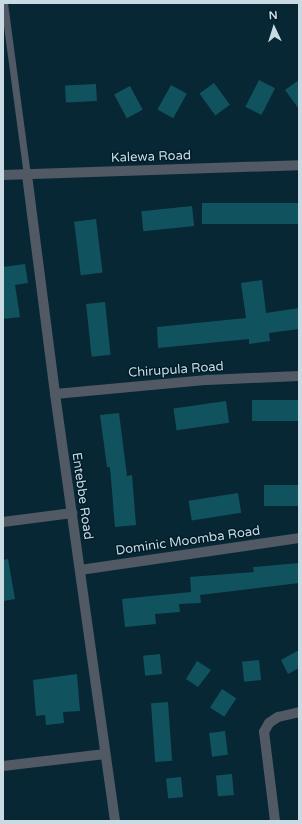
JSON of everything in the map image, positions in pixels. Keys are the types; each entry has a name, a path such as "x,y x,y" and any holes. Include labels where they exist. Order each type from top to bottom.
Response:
{"street":[{"name":"Kalewa Road","path":"3,175 299,165"},
{"name":"Entebbe Road","path":"27,174 55,394 115,821"},
{"name":"Chirupula Road","path":"55,394 207,380 299,376"},
{"path":"3,522 72,513"},
{"name":"Dominic Moomba Road","path":"80,570 299,538"},
{"path":"275,821 264,742 264,732 269,723 278,717 299,712"},
{"path":"3,766 105,754"}],"lane":[{"path":"4,3 27,174"}],"building":[{"path":"259,80 275,88 261,115 245,107"},
{"path":"299,80 299,109 285,90"},
{"path":"214,83 230,105 215,115 199,94"},
{"path":"96,84 97,101 66,103 65,86"},
{"path":"171,85 187,94 173,118 157,109"},
{"path":"130,86 143,110 127,118 114,94"},
{"path":"202,203 299,203 299,224 202,224"},
{"path":"192,206 194,226 143,231 141,211"},
{"path":"96,219 103,273 81,275 74,222"},
{"path":"25,264 28,283 15,285 20,317 3,319 3,267"},
{"path":"262,280 266,313 299,308 299,329 269,333 270,341 249,344 249,339 158,348 157,327 246,318 241,283"},
{"path":"105,302 111,355 92,357 86,304"},
{"path":"252,400 299,400 299,421 252,421"},
{"path":"226,401 229,423 177,430 174,408"},
{"path":"119,413 127,476 132,475 136,525 115,527 110,467 107,467 100,415"},
{"path":"264,485 299,485 299,506 264,506"},
{"path":"238,493 241,513 192,521 189,501"},
{"path":"8,559 15,599 3,601 3,560"},
{"path":"299,563 299,583 200,595 201,603 179,604 180,612 155,614 156,624 125,627 122,599 191,592 190,577 254,572 253,567"},
{"path":"299,650 299,668 288,674 281,660"},
{"path":"160,654 162,674 145,676 143,656"},
{"path":"259,660 261,680 244,682 242,662"},
{"path":"197,661 211,670 198,687 186,679"},
{"path":"77,674 80,711 63,712 64,723 46,725 45,715 36,716 33,680"},
{"path":"222,689 236,698 224,717 210,707"},
{"path":"168,702 172,761 155,762 151,703"},
{"path":"225,731 228,755 212,757 209,733"},
{"path":"232,774 234,795 218,796 216,775"},
{"path":"181,777 183,797 168,798 166,779"}]}
